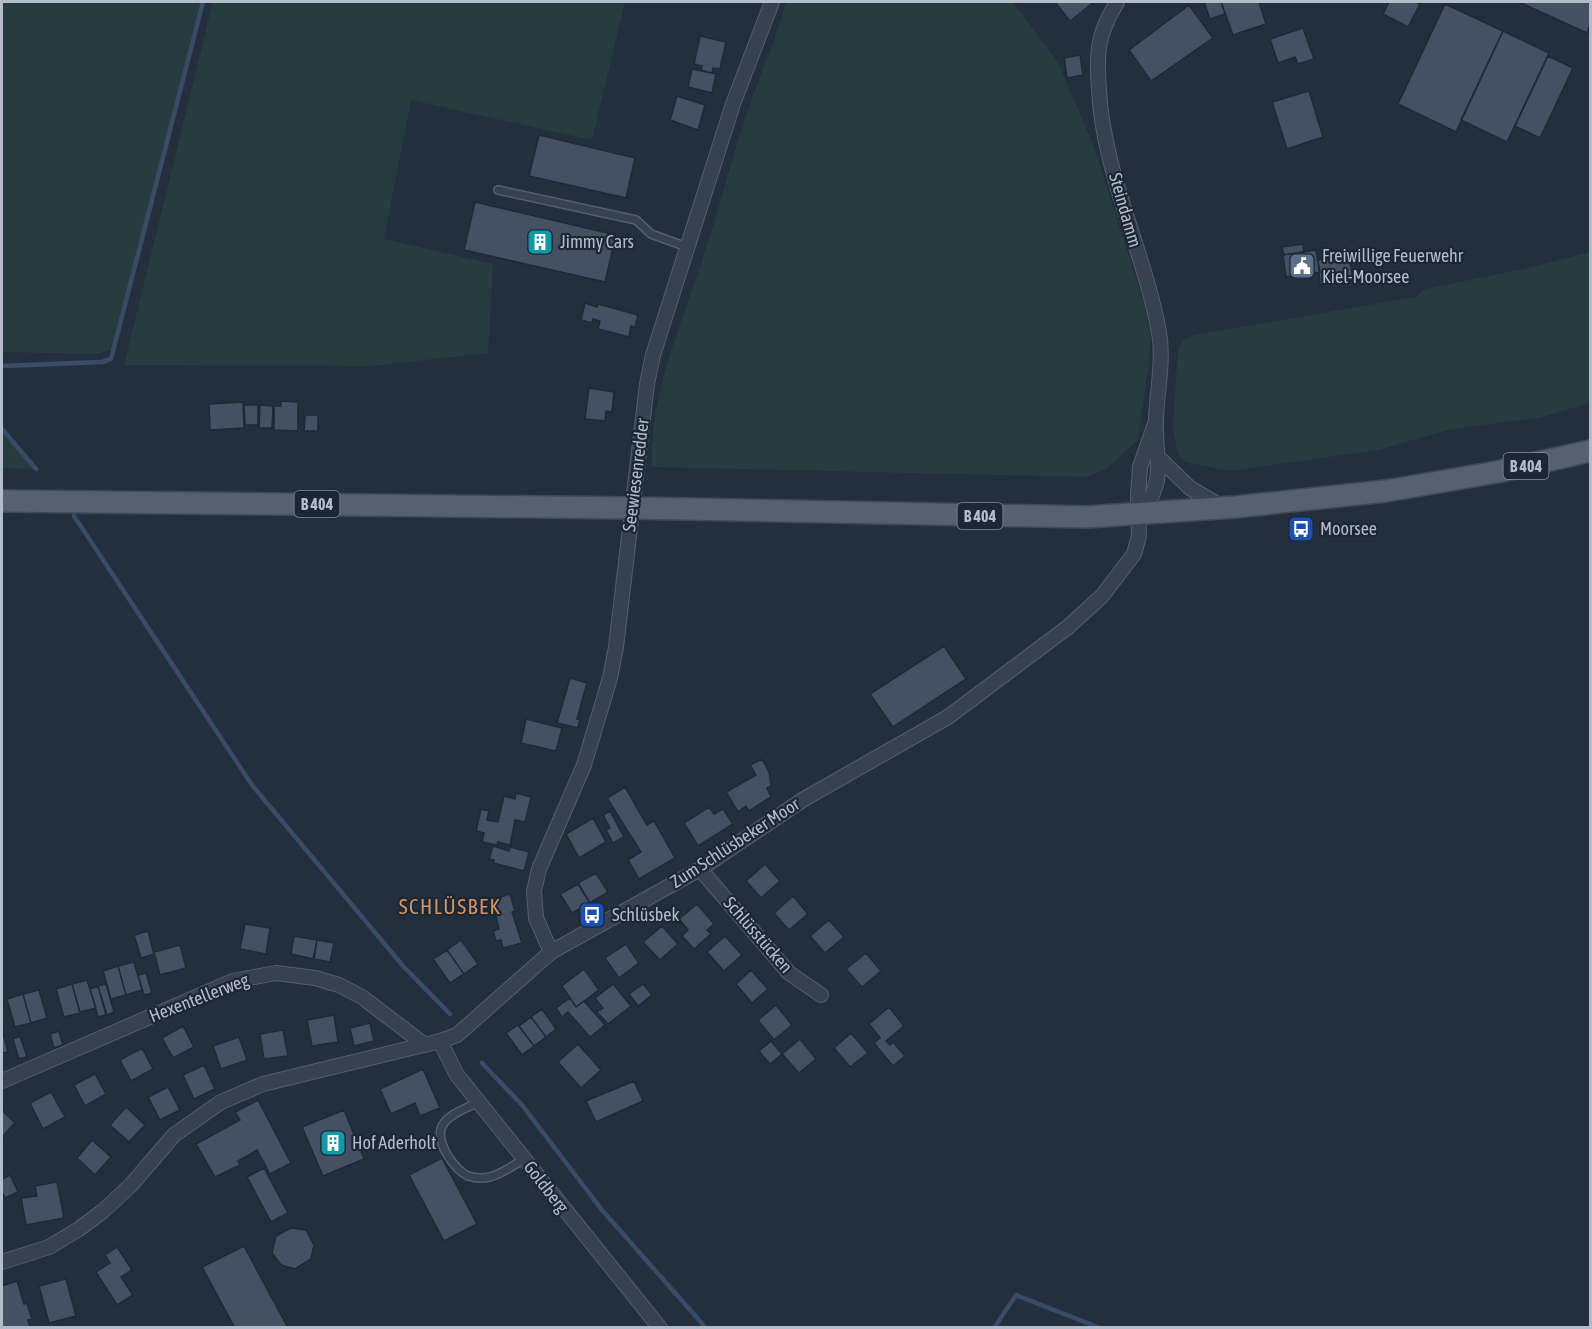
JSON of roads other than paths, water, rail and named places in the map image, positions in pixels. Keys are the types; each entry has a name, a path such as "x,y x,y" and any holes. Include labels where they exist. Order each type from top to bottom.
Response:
{"main road":[{"name":"B 404","path":"2,501 632,508 1038,518 1140,514 1334,498 1409,488 1497,472 1590,451"}],"street":[{"name":"Seewiesenredder","path":"551,952 536,918 534,891 539,869 584,765 610,678 647,384 653,355 738,89 772,2"},
{"name":"Steindamm","path":"1117,2 1107,19 1099,48 1103,136 1150,295 1159,336 1160,368 1156,421 1159,458 1153,495 1140,514"},
{"name":"Steindamm","path":"1140,514 1138,495 1140,467 1156,421"},
{"path":"1159,458 1190,488 1223,508"},
{"name":"Zum Schlüsbeker Moor","path":"2,1262 49,1247 79,1229 103,1211 130,1185 174,1135 221,1102 264,1084 457,1035 551,952 700,869 769,820 948,717 1068,627 1102,596 1130,562 1138,543 1140,514"},
{"name":"Schlüsstücken","path":"700,869 789,973 821,995"},
{"name":"Hexentellerweg","path":"2,1081 233,981 276,973 315,978 362,997 424,1045"},
{"name":"Goldberg","path":"440,1041 457,1075 660,1328"}],"lane":[{"path":"498,190 636,220 651,234 687,247"},
{"path":"479,1102 449,1118 441,1129 442,1142 459,1169 468,1176 483,1178 495,1175 524,1159"}],"waterway":[{"path":"2,366 102,362 111,359 203,2"},
{"path":"2,429 36,469"},
{"path":"74,516 252,785 403,966 450,1014"},
{"path":"482,1063 522,1105 602,1210 706,1328"},
{"name":"Schlüsbek","path":"994,1328 1016,1295 1100,1328"}],"place":[{"name":"Jimmy Cars","path":"540,242"},
{"name":"Freiwillige Feuerwehr Kiel-Moorsee","path":"1302,266"},
{"name":"Moorsee","path":"1301,529"},
{"name":"Schlüsbek","path":"592,915"},
{"name":"Hof Aderholt","path":"333,1143"}],"district":[{"name":"SCHLÜSBEK","path":"450,907"}]}
